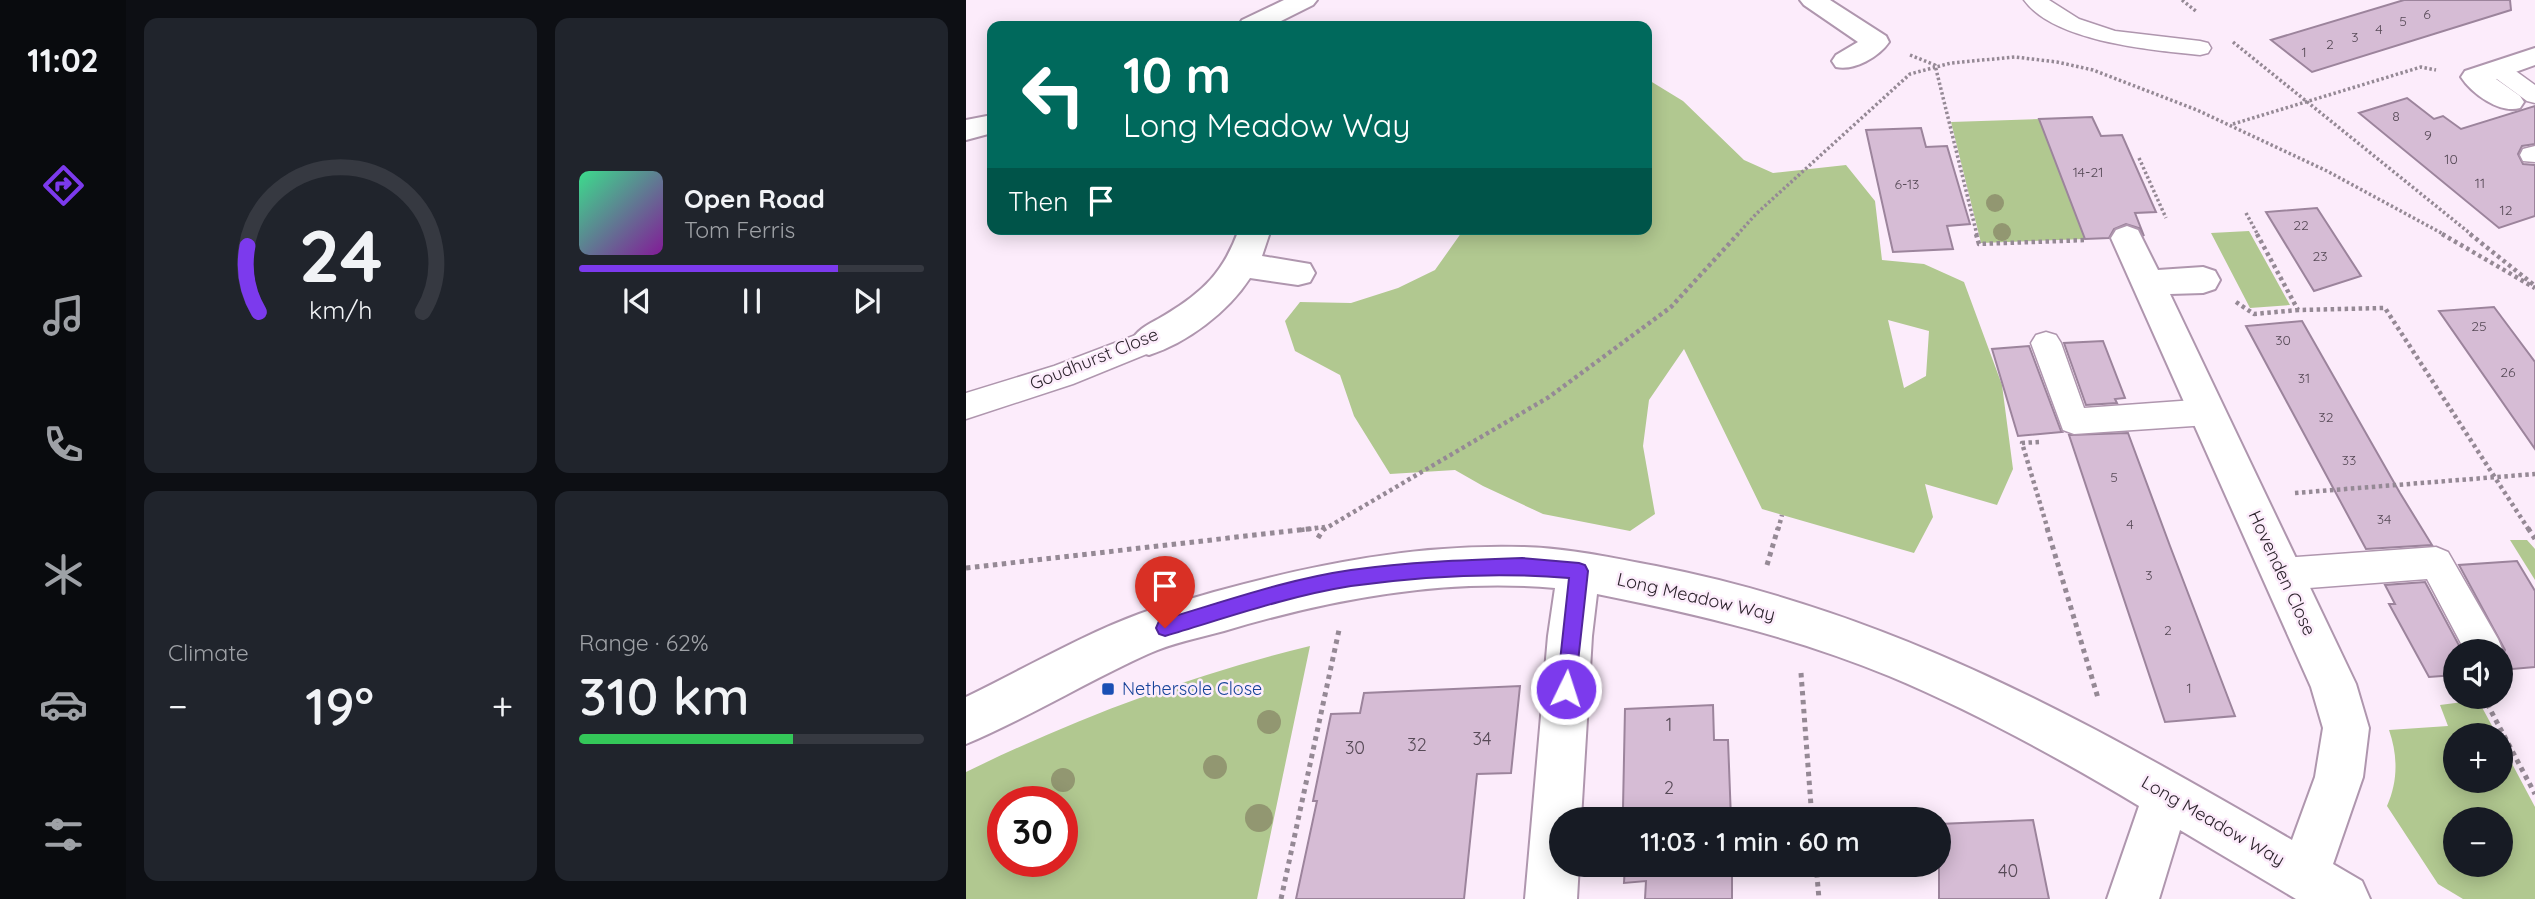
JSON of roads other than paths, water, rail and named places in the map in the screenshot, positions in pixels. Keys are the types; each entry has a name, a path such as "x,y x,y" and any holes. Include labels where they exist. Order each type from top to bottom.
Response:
{"street":[{"path":"1261,21 1304,0"},
{"path":"1814,0 1876,42 1846,61"},
{"path":"2523,99 2486,73 2535,56"},
{"path":"966,130 987,125"},
{"name":"Goudhurst Close","path":"1149,341 1193,315 1222,291 1241,265 1253,235"},
{"name":"Hovenden Close","path":"2127,238 2333,684 2346,727 2339,778 2305,874"},
{"path":"1241,265 1298,273"},
{"path":"2148,283 2203,280"},
{"name":"Long Meadow Way","path":"966,720 1142,634 1283,593 1350,578 1434,570 1522,566 1579,571 1705,596 1797,622 1897,657 1954,682 2118,766 2344,899"},
{"path":"1551,899 1570,636 1579,571"},
{"path":"2133,899 2167,795"}],"lane":[{"path":"2035,0 2085,29 2141,43 2200,48"},
{"name":"Goudhurst Close","path":"966,406 1062,376 1149,341"},
{"path":"2046,343 2074,421 2208,412"},
{"path":"2283,574 2436,563 2478,639"}],"place":[{"name":"Nethersole Close","path":"1108,689"}]}
